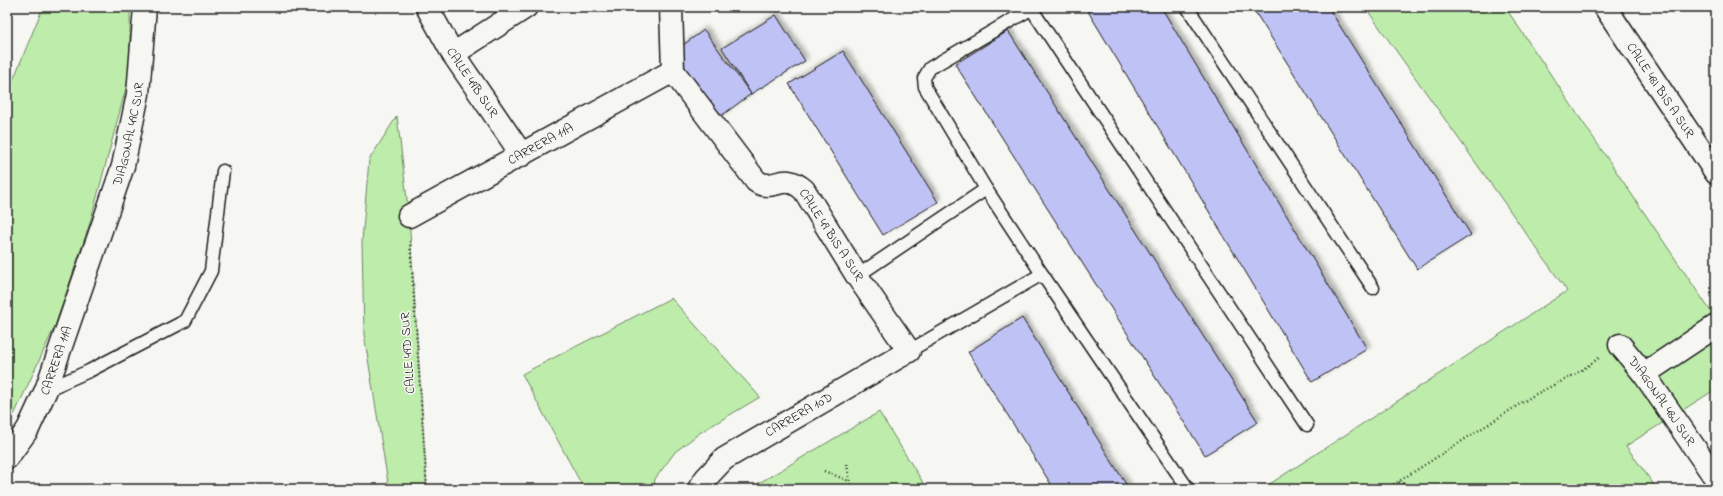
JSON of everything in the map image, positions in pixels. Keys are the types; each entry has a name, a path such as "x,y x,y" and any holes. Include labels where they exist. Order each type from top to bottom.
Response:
{"street":[{"name":"DIAGONAL 49C SUR","path":"92,257 123,166 138,94 145,7"},
{"name":"CALLE 49B SUR","path":"427,7 453,54 522,155"},
{"path":"453,54 526,7"},
{"path":"671,7 673,72"},
{"name":"CALLE 48I BIS A SUR","path":"1605,7 1716,173"},
{"name":"CARRERA 11A","path":"409,216 673,72"},
{"name":"CALLE 49 BIS A SUR","path":"673,72 756,181 761,184 769,185 788,180 796,182 804,190 858,276 909,351"},
{"name":"CARRERA 11A","path":"7,458 28,429 46,390 92,257"},
{"path":"1644,374 1716,326"},
{"name":"DIAGONAL 48J SUR","path":"1620,345 1644,374 1716,479"},
{"name":"CARRERA 10D","path":"699,489 706,478 724,459 909,351"}],"lane":[{"path":"1187,7 1374,288"},
{"path":"1188,489 986,189 925,87 924,78 930,68 1032,8 1307,425"},
{"path":"46,390 89,371 185,322 211,271 223,171"},
{"path":"858,276 986,189"},
{"path":"909,351 1042,274"}],"path":[{"name":"CALLE 49D SUR","path":"409,216 427,489"},
{"path":"1387,489 1534,395 1576,374 1620,345"},
{"path":"847,464 852,489"},
{"path":"824,471 850,481"},
{"path":"1398,482 1417,489"}],"green space":[{"path":"43,7 130,7 130,73 90,223 55,326 15,413 7,424 7,95"},
{"path":"1365,7 1505,7 1716,319 1716,389 1626,446 1657,489 1262,489 1567,291"},
{"path":"397,116 409,216 427,489 389,489 364,334 362,241 369,160"},
{"path":"671,298 760,397 701,432 675,452 655,479 654,489 584,489 522,374"},
{"path":"879,412 927,489 749,489"}],"building":[{"path":"1161,7 1367,349 1312,382 1086,8"},
{"path":"1252,7 1328,7 1471,235 1417,269"},
{"path":"776,15 805,61 751,94 722,48"},
{"path":"704,30 751,94 721,116 673,52"},
{"path":"1008,31 1258,422 1205,455 955,64"},
{"path":"843,51 938,202 883,235 789,84"},
{"path":"1022,318 1129,489 1054,489 968,352"}]}
